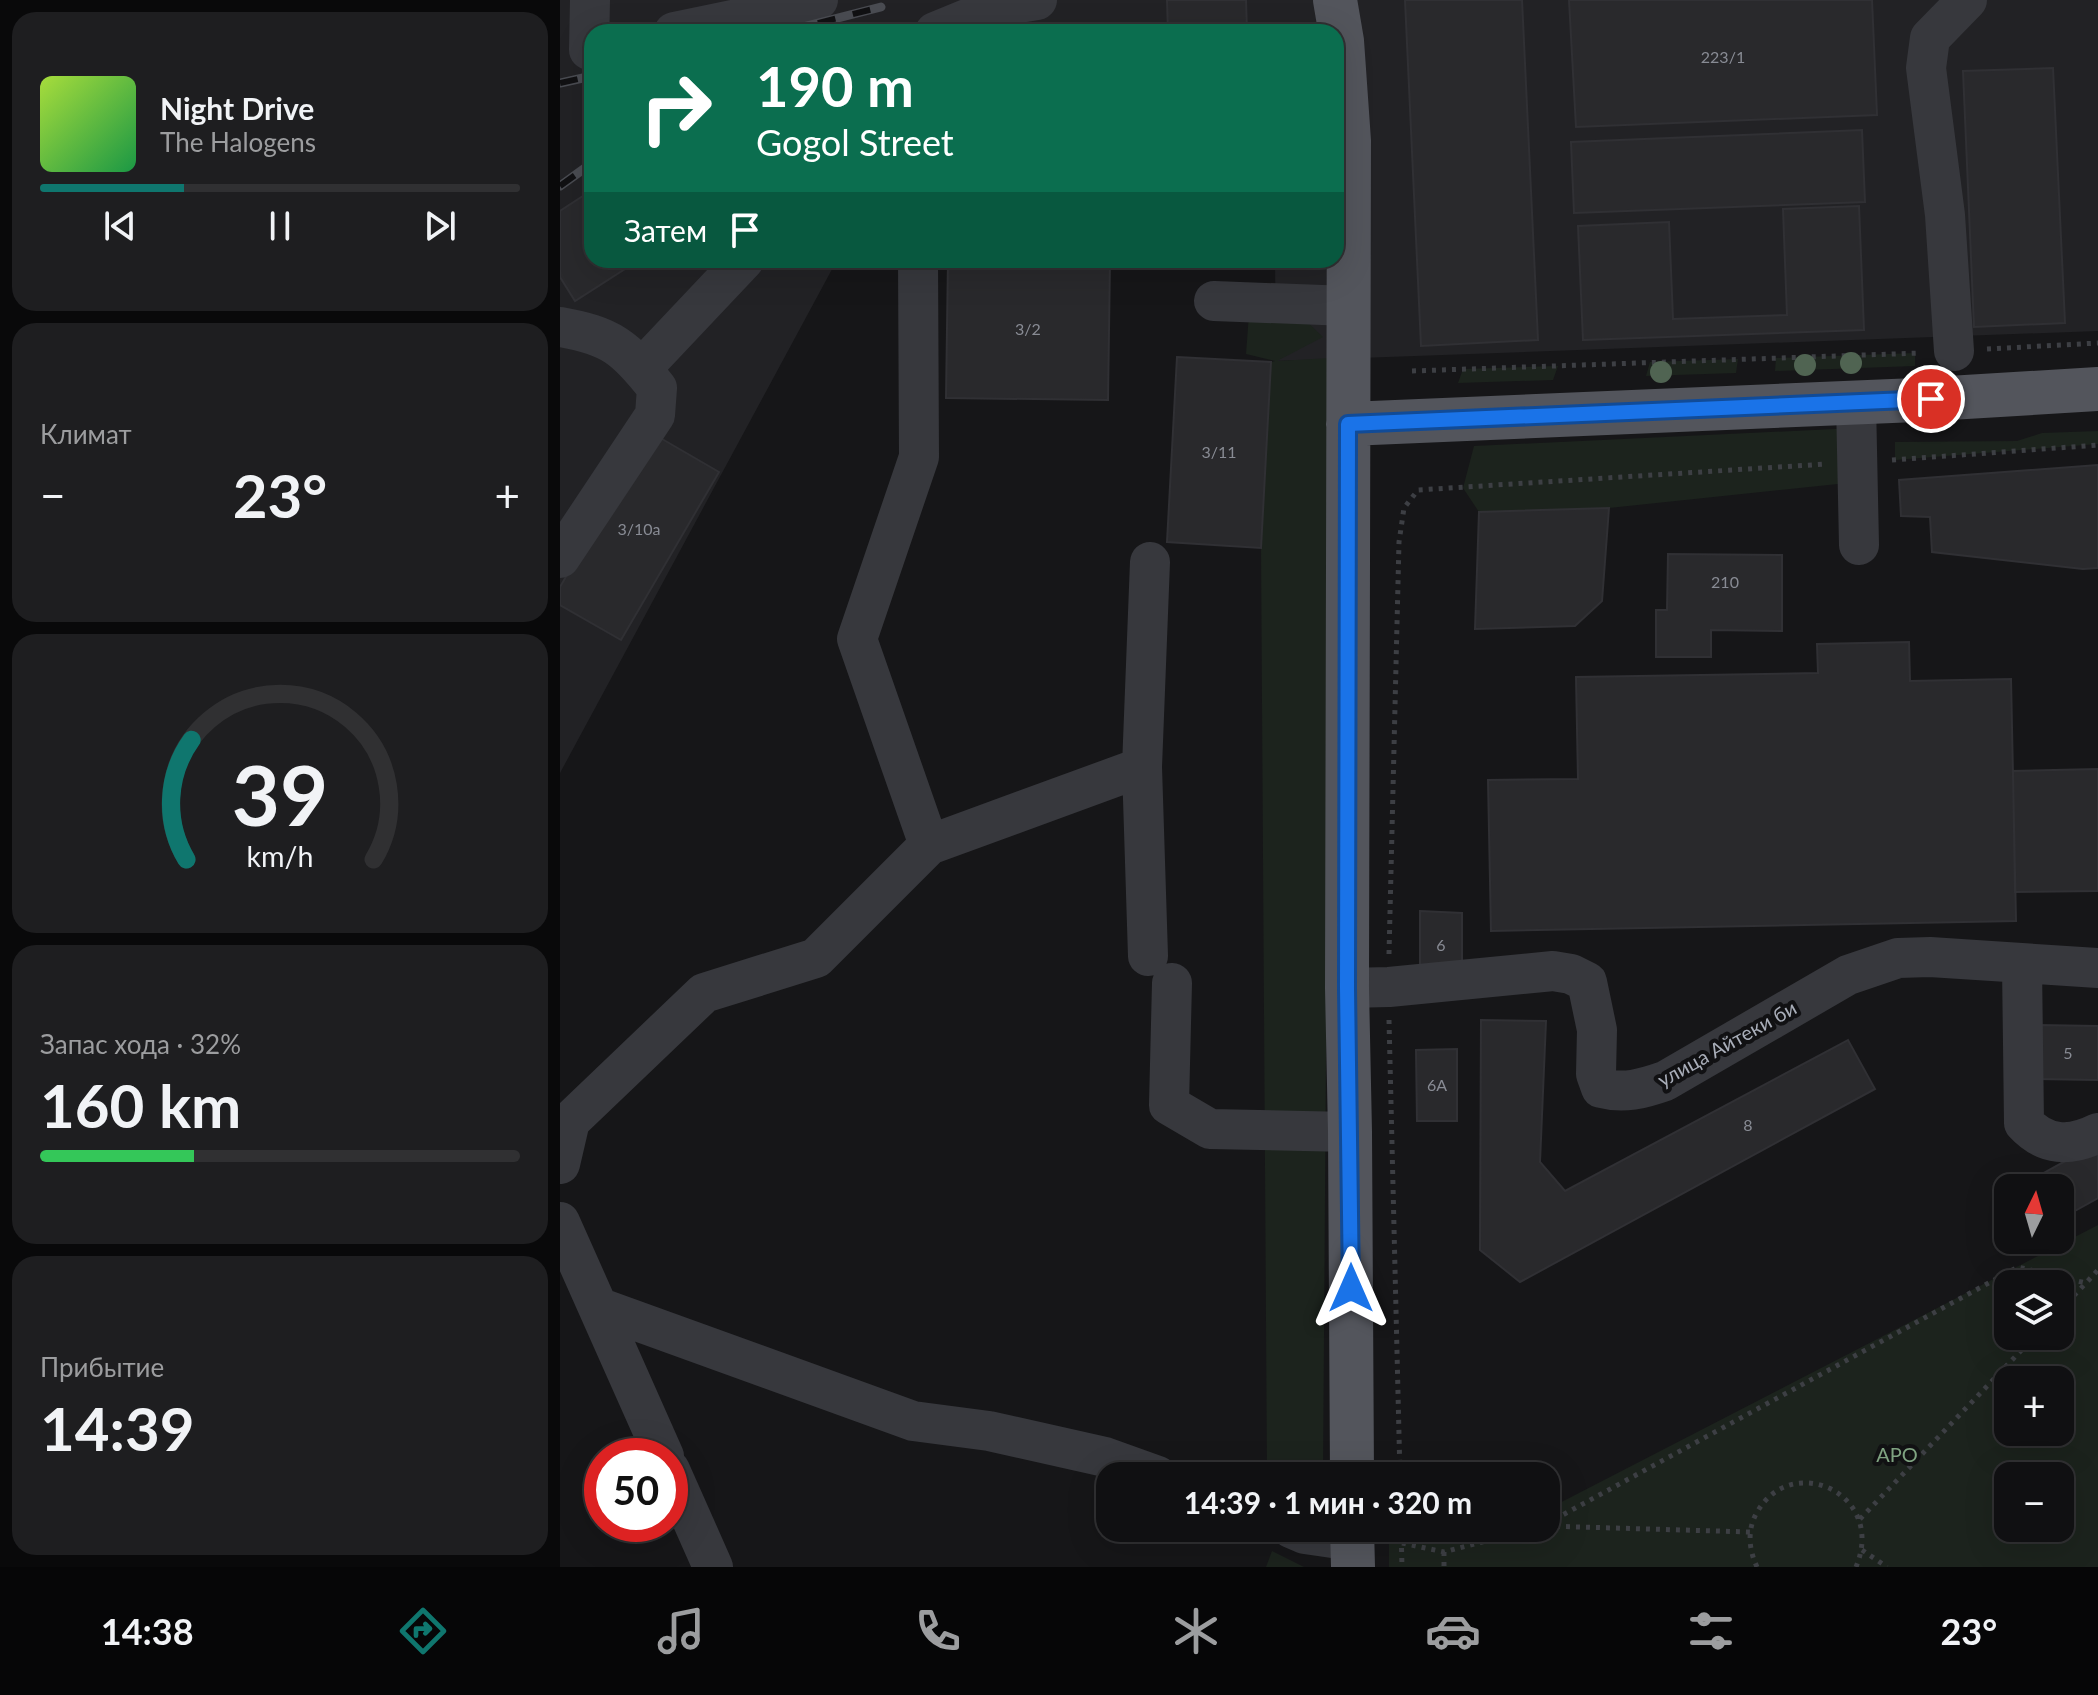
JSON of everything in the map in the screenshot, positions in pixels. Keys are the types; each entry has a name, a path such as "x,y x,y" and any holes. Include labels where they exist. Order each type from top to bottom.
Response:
{"main road":[{"path":"1335,0 1339,24"},
{"path":"1344,187 1349,306 1348,424 1368,987 1350,1132 1352,1462"},
{"path":"1348,424 2098,389"}],"lane":[{"path":"585,24 590,0"},
{"path":"713,24 818,0"},
{"path":"955,24 996,7 1037,0"},
{"path":"1954,351 1945,215 1926,68 1930,38 1967,0"},
{"path":"580,51 584,31"},
{"path":"642,368 736,268"},
{"path":"918,268 919,457 857,639 929,845"},
{"path":"1214,301 1349,306"},
{"path":"560,327 594,333 619,347 642,368 657,388 655,415 560,558"},
{"path":"1856,402 1859,545"},
{"path":"1150,562 1142,767 1169,1105 1210,1129 1350,1132"},
{"path":"560,1164 570,1121 704,993 816,958 929,845 1142,767"},
{"name":"улица Айтеки би","path":"1368,987 1553,971 1571,974 1587,982 1597,1030 1596,1074 1601,1088 1616,1091 1640,1090 1665,1081 1848,975 1889,961 1930,957 2098,968"},
{"path":"2022,965 2024,1123 2036,1136 2055,1143 2088,1138 2098,1133"},
{"path":"560,1222 656,1438"},
{"path":"598,1307 913,1421 1004,1434 1119,1462"},
{"path":"688,1511 713,1567"}],"path":[{"path":"1412,371 2098,343"},
{"path":"1399,1462 1368,987 1399,542 1404,508 1418,490 2098,445"},
{"path":"1560,1517 2018,1267 2086,1283"},
{"path":"2074,1295 2098,1270"},
{"path":"1860,1519 2022,1350"},
{"path":"1757,1567 1750,1549 1754,1516 1763,1502 1776,1491 1808,1482 1824,1485 1839,1493 1860,1519 1862,1550 1856,1567"},
{"path":"1560,1525 1750,1532"},
{"path":"1402,1567 1402,1543 1444,1552 1482,1542"},
{"path":"1862,1550 1887,1567"},
{"path":"1444,1552 1444,1567"}],"shaded area":[{"path":"560,0 2098,0 2098,331 1276,361 1275,268 1344,268 1344,24 584,24 584,268 833,268 560,773"}],"green space":[{"path":"1249,314 1299,314 1323,337 1277,361 1331,358 1323,1462 1267,1462 1261,548 1271,362 1275,361 1246,354"},
{"path":"1915,353 1915,366 1775,371 1776,358"},
{"path":"1738,359 1736,373 1646,376 1650,362"},
{"path":"1558,366 1553,380 1458,383 1463,369"},
{"path":"1856,428 1857,482 1609,508 1479,512 1463,488 1474,446"},
{"path":"2098,431 2098,444 1895,460 1895,442 2017,441 2042,433"},
{"name":"АРО","path":"2098,1225 2098,1567 1389,1567 1389,1542 1560,1542 1560,1503 1994,1279 1994,1350 2074,1350 2074,1270 2011,1270 2042,1254 2074,1254 2074,1237"},
{"path":"1272,1551 1304,1567 1266,1567"}],"building":[{"path":"1167,0 1246,0 1247,24 1168,24"},
{"path":"1405,0 1522,0 1538,340 1421,346"},
{"path":"1569,0 1872,0 1877,115 1576,127"},
{"path":"2053,68 2065,323 1974,327 1963,71"},
{"path":"1862,130 1865,202 1574,213 1571,142"},
{"path":"584,195 584,268 627,268 575,301 560,277 560,211"},
{"path":"1859,206 1864,330 1583,340 1578,226 1669,222 1673,319 1787,315 1783,209"},
{"path":"948,268 1110,268 1108,400 946,398"},
{"path":"1177,357 1271,362 1261,548 1167,542"},
{"path":"650,432 719,472 621,640 560,605 560,587"},
{"path":"2098,465 2098,568 2083,569 1932,552 1930,517 1901,516 1899,480"},
{"path":"1609,508 1602,601 1575,626 1475,629 1479,512"},
{"path":"1668,554 1782,555 1782,631 1711,630 1711,657 1656,657 1656,610 1667,610"},
{"path":"1909,642 1910,681 2011,679 2016,921 1491,931 1488,780 1578,779 1576,677 1818,673 1817,644"},
{"path":"2098,769 2098,891 2015,892 2013,771"},
{"path":"1420,911 1462,913 1462,976 1420,977"},
{"path":"1481,1020 1546,1021 1540,1162 1565,1191 1848,1040 1875,1089 1520,1282 1480,1250"},
{"path":"2038,1025 2098,1026 2098,1080 2037,1079"},
{"path":"1457,1049 1457,1121 1417,1121 1416,1050"},
{"path":"2098,1143 2098,1198 2074,1211 2074,1174 2042,1174"}],"railway":[{"path":"814,24 881,7"},
{"path":"560,83 584,78"},
{"path":"560,186 584,169"}],"route":[{"path":"1351,1288 1347,988 1348,424 1931,399"}]}
